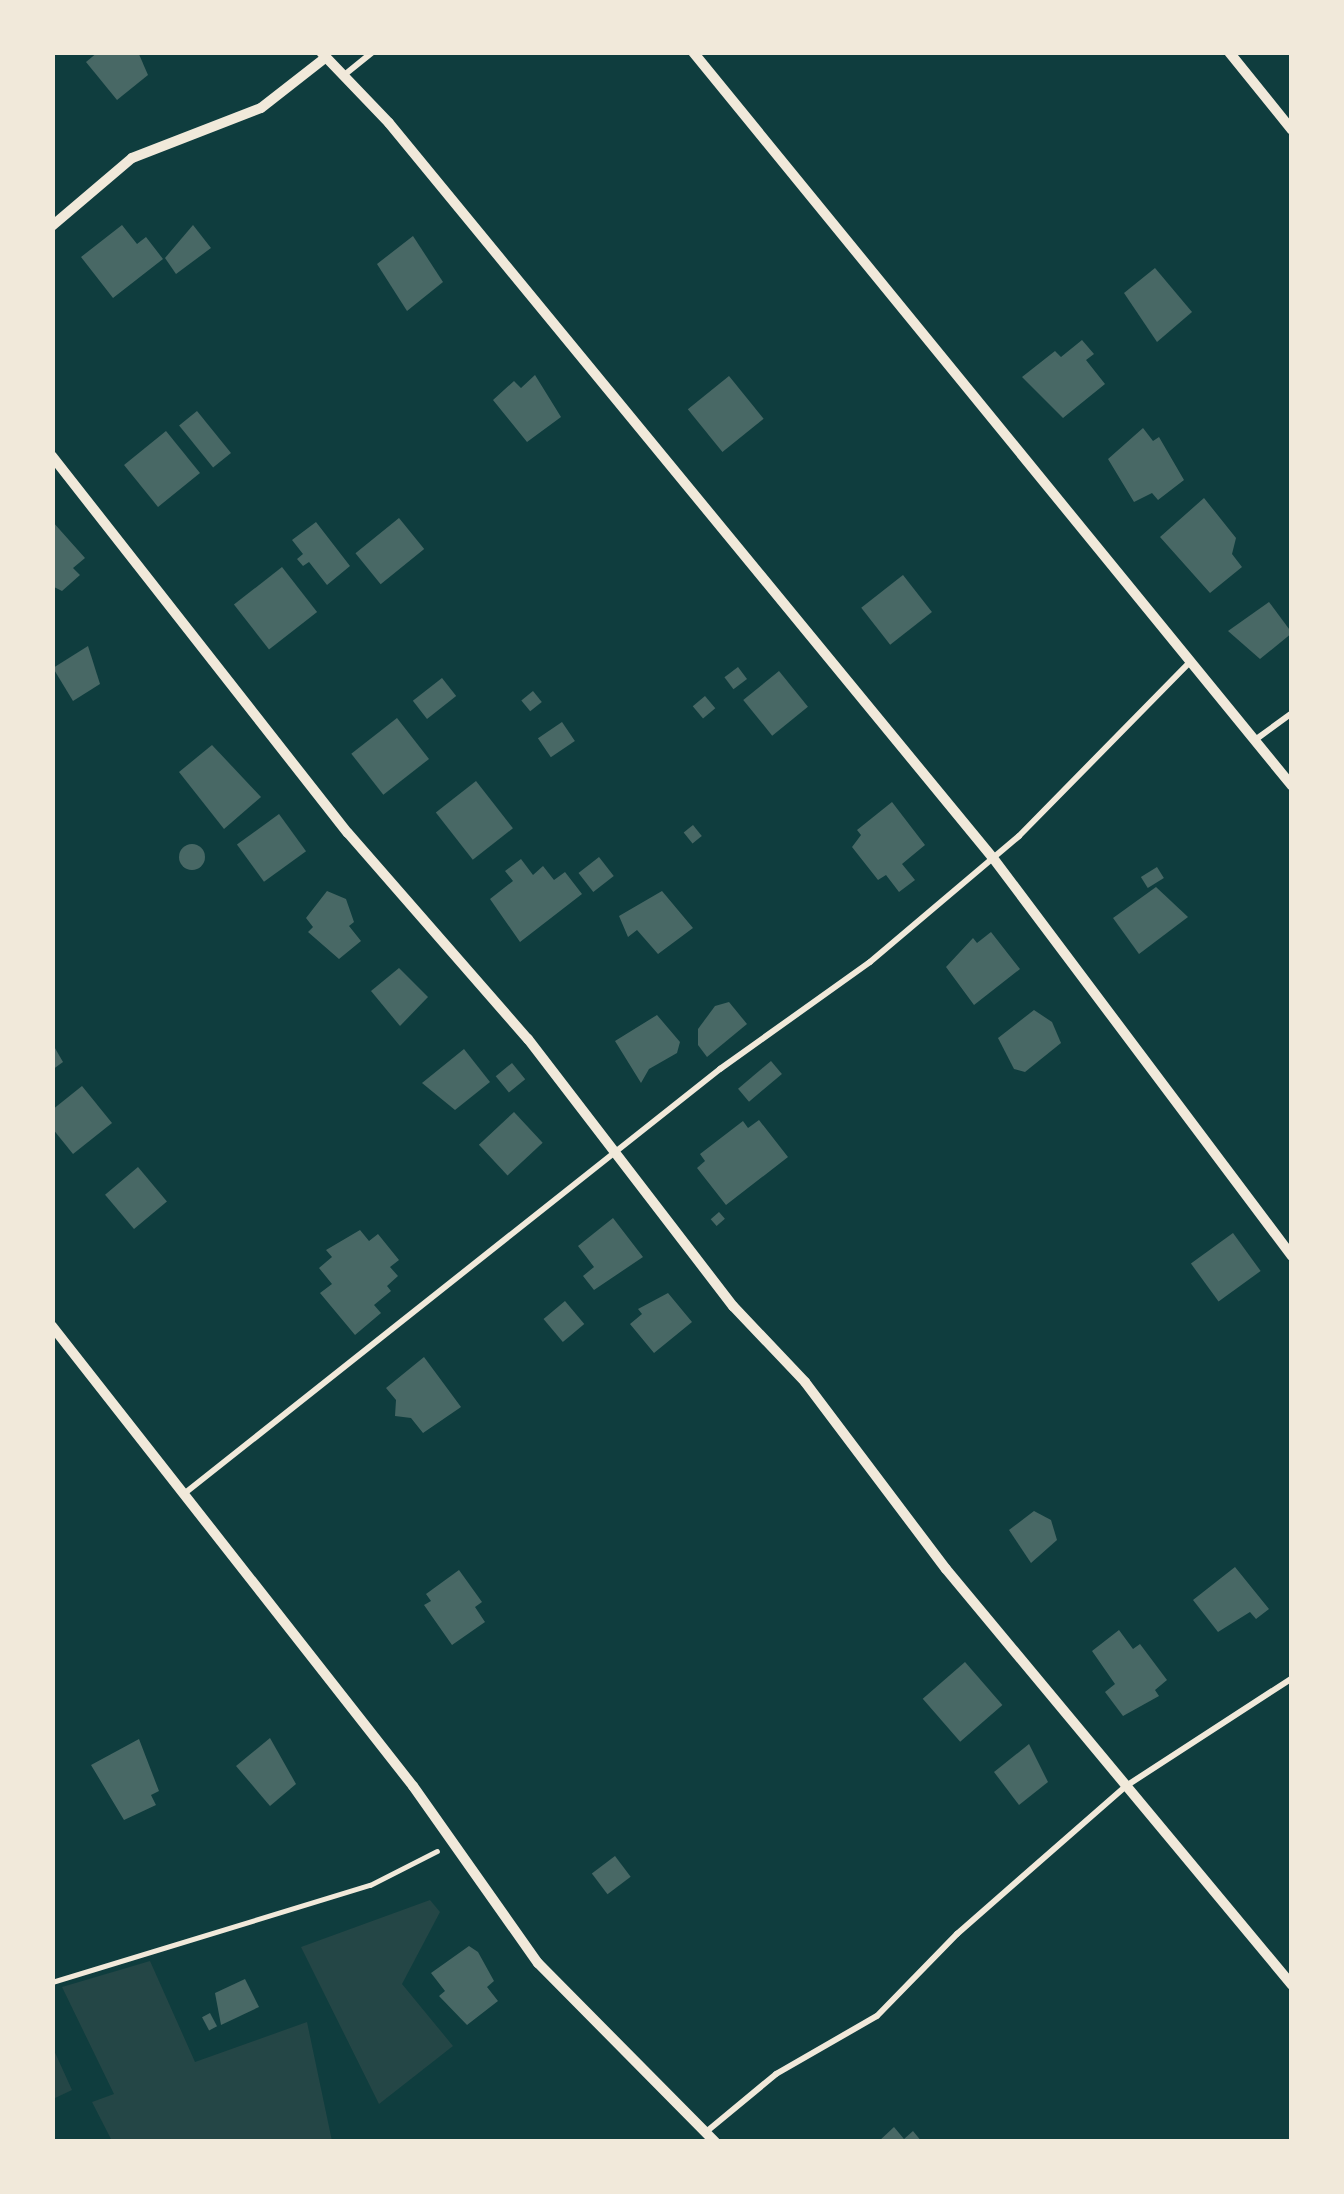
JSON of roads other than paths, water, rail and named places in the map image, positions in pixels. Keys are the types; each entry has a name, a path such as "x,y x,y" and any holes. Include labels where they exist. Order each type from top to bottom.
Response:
{"street":[{"path":"693,52 1292,786"},
{"path":"1230,52 1292,130"},
{"path":"52,226 132,158 261,108 323,55 389,123 994,858 1292,1256"},
{"path":"52,456 348,833 528,1039 733,1306 805,1382 946,1569 1292,1985"},
{"path":"52,1326 447,1836 538,1963 711,2137"}],"lane":[{"path":"343,76 374,52"},
{"path":"185,1493 616,1152 870,962 994,858 1189,663"},
{"path":"1256,740 1292,713"},
{"path":"711,2137 776,2074 877,2016 957,1934 1126,1786 1292,1678"}]}
